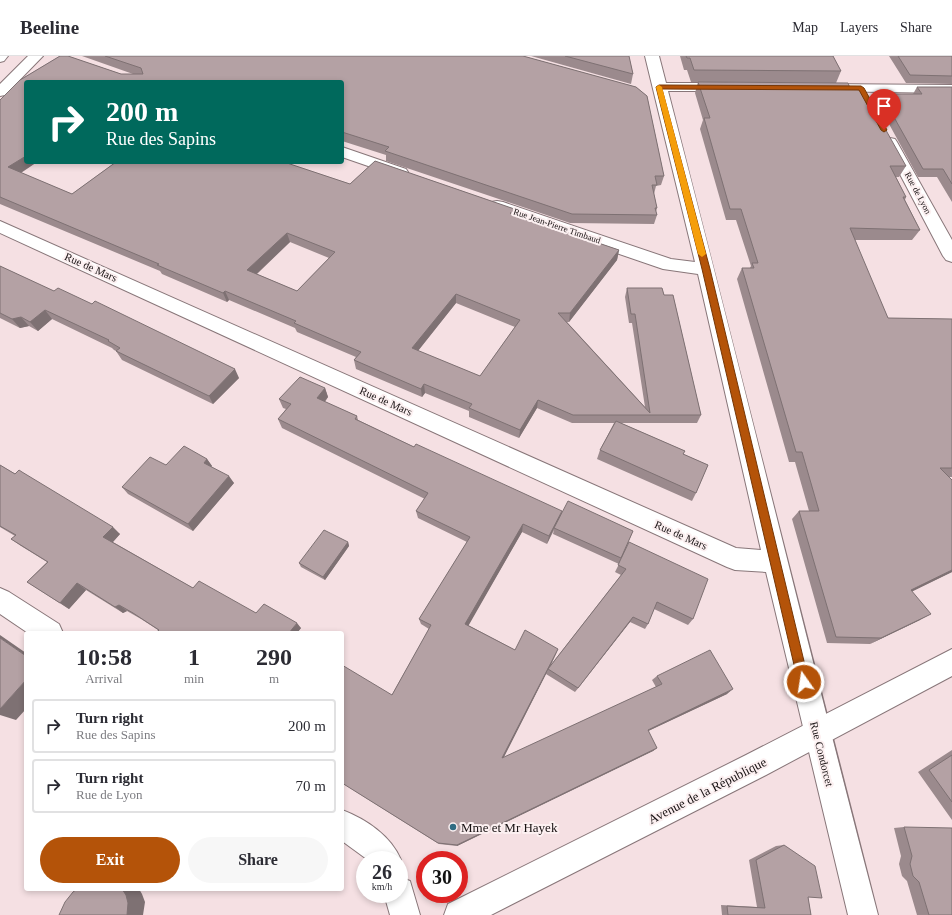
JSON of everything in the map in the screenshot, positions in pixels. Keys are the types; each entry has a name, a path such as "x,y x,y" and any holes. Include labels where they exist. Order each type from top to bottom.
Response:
{"street":[{"path":"0,92 36,56"},
{"name":"Rue Condorcet","path":"652,56 655,90 706,269 863,915"},
{"path":"655,90 737,87"},
{"path":"807,88 952,89"},
{"path":"861,88 869,102"},
{"name":"Rue de Lyon","path":"884,130 952,256"},
{"path":"344,153 416,178"},
{"name":"Rue Jean-Pierre Timbaud","path":"483,201 669,265 706,269"},
{"name":"Rue de Mars","path":"0,226 735,559 776,562"},
{"path":"0,600 47,631"},
{"name":"Avenue de la République","path":"459,915 818,734 875,701 952,662"},
{"path":"344,825 376,847 379,851"},
{"path":"402,903 405,915"}],"building":[{"path":"60,56 68,56 121,74 143,74 141,68 105,56 523,56 636,87 647,96 664,176 655,176 657,185 652,185 657,215 572,214 385,151 389,147 344,133 344,80 24,80 24,157 8,167 72,194 113,164 290,164 350,184 375,161 526,213 510,213 619,250 570,313 558,313 650,413 635,314 631,314 627,288 662,288 664,295 673,295 701,415 573,415 538,400 520,430 469,408 472,404 424,384 421,389 354,360 361,352 294,323 296,321 225,291 223,293 157,265 159,264 0,197 0,100 20,80","holes":["287,233 335,252 297,291 247,270","456,294 520,320 480,376 412,348"]},
{"path":"565,56 629,56 633,74"},
{"path":"686,56 833,56 841,71 694,70 690,58 687,58"},
{"path":"898,56 952,56 952,76 910,75"},
{"path":"698,82 848,83 850,88 864,91 906,166 890,166 906,197 903,197 920,230 850,228 888,318 952,319 952,468 940,468 952,480 952,570 911,590 931,614 881,638 836,637 799,511 819,511 802,452 796,452 742,268 754,268 752,263 758,263 741,209 730,209 704,118 710,118"},
{"path":"917,87 952,87 952,184 943,169 923,169 881,94 922,94"},
{"path":"0,266 54,291 58,288 92,304 95,301 235,369 209,396 116,351 120,348 108,341 109,340 45,310 30,322 21,317 12,319 0,313"},
{"path":"300,377 325,388 317,398 357,416 355,419 414,447 416,444 562,511 549,536 523,524 465,624 515,650 525,630 558,649 502,758 662,684 657,676 710,650 733,689 648,730 657,748 457,845 438,843 344,784 344,666 392,695 431,625 419,619 470,537 416,511 428,493 278,419 291,404 279,399"},
{"path":"616,421 685,451 683,454 708,465 696,493 600,450"},
{"path":"184,446 207,459 204,463 229,476 188,524 122,487 150,457 166,465"},
{"path":"0,465 15,474 19,470 113,527 103,537 193,588 199,581 256,613 264,604 297,623 291,631 158,631 159,630 133,613 119,605 115,607 77,583 60,603 27,582 48,562 11,539 16,535 0,526"},
{"path":"568,501 633,531 621,558 554,528"},
{"path":"324,530 348,542 323,577 299,563"},
{"path":"629,542 708,579 693,619 657,602 648,624 633,617 578,688 548,669 626,569 618,565"},
{"path":"0,638 24,655 24,682 0,709"},
{"path":"952,755 952,802 929,770"},
{"path":"904,827 952,828 952,915 929,915 919,882 913,876 910,864 912,856"},
{"path":"784,845 815,866 822,898 808,897 811,915 728,915 727,906 765,908 756,860"},
{"path":"123,891 128,903 127,915 59,915 65,902 73,892"}],"slow traffic":[{"path":"659,87 702,254"}],"place":[{"name":"Mme et Mr Hayek","path":"453,827"}],"route":[{"path":"804,682 706,269 659,87 861,88 884,130"}]}
